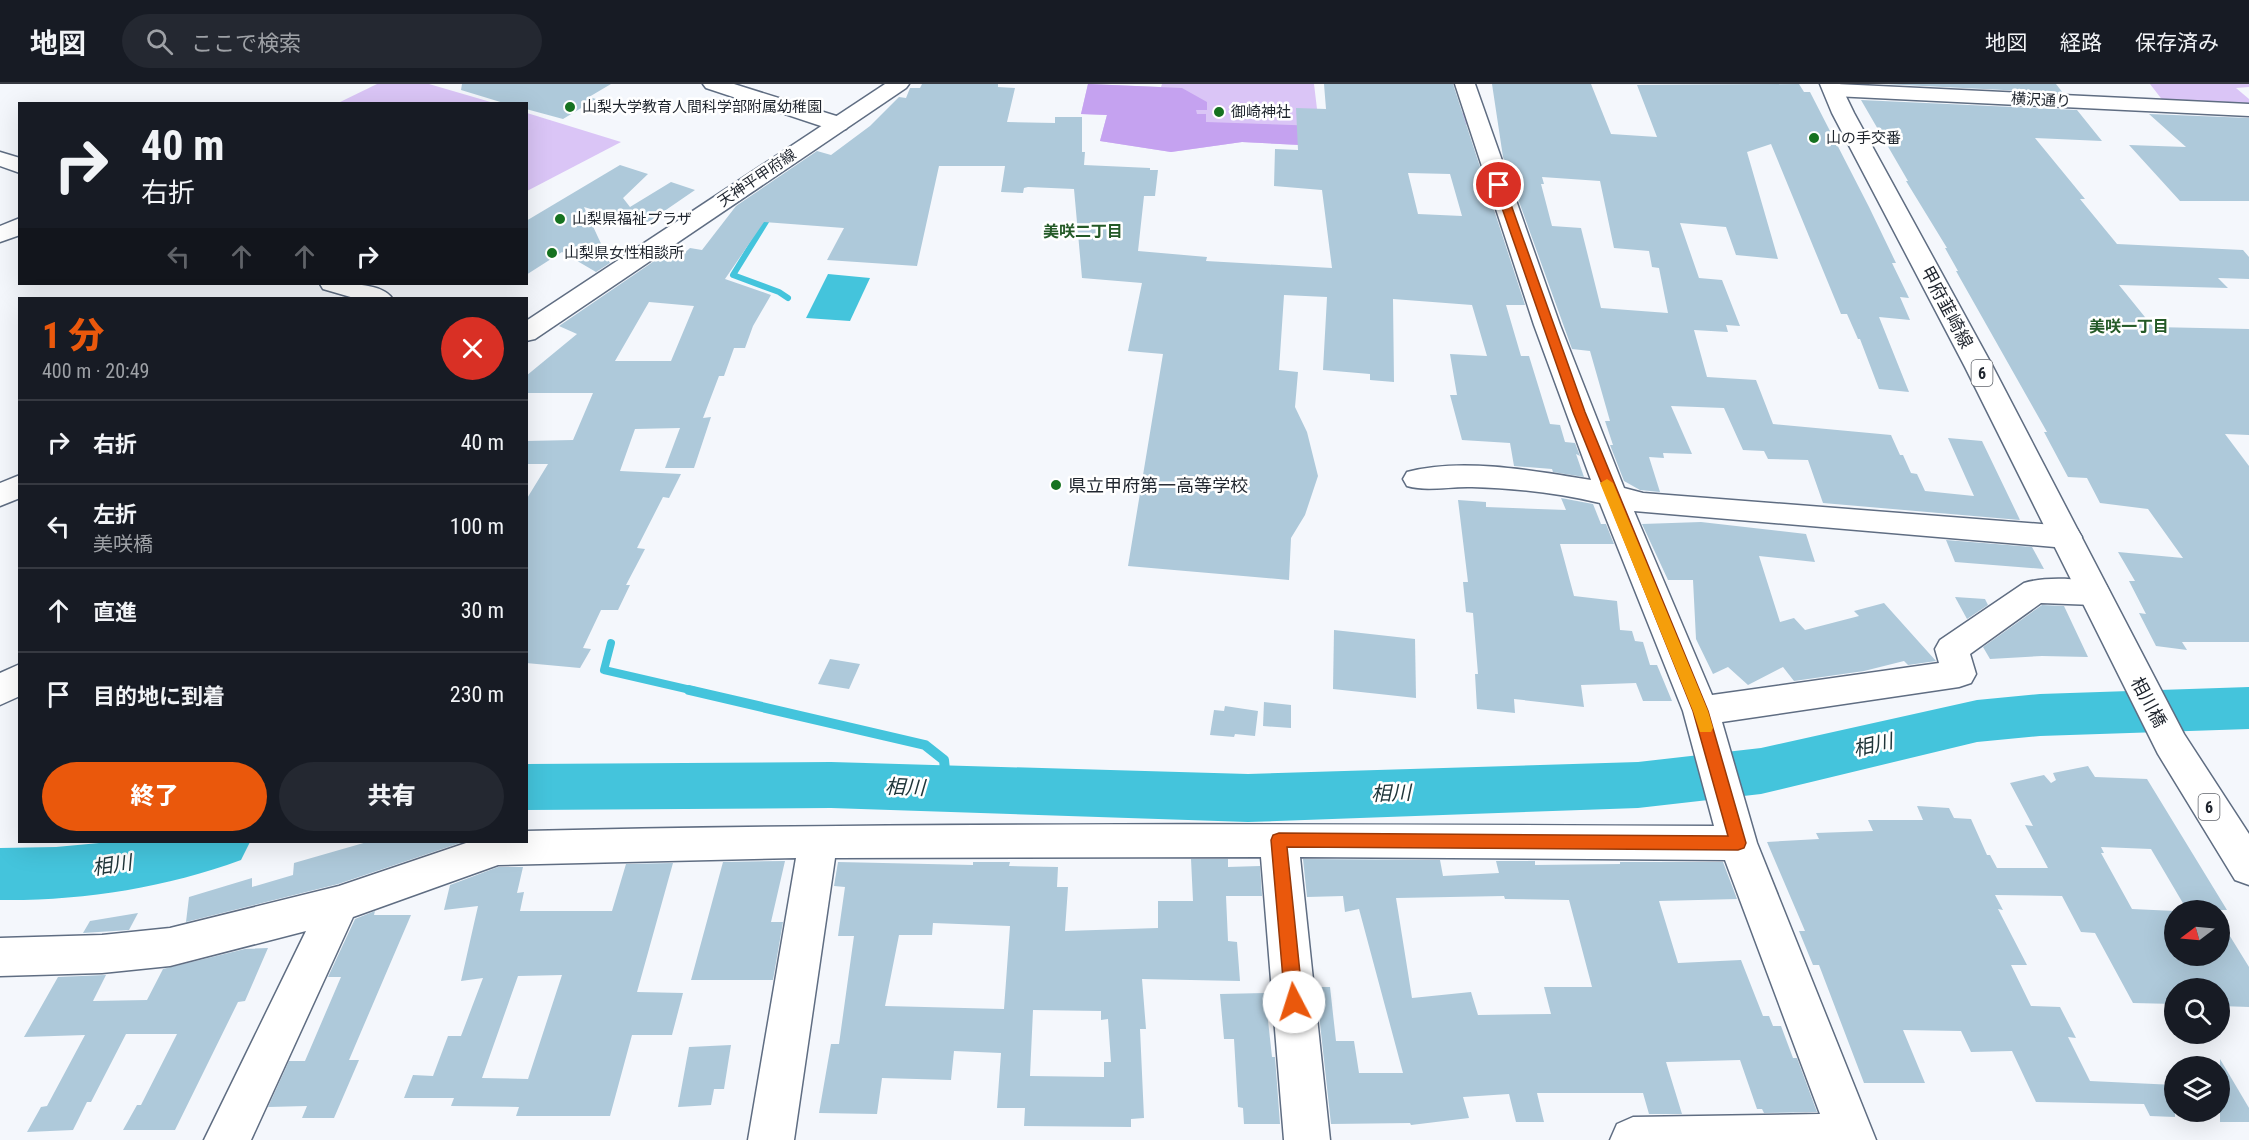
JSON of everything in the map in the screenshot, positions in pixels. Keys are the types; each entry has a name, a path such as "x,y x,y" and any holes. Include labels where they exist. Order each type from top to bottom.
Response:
{"street":[{"path":"713,84 838,124"},
{"name":"天神平甲府線","path":"528,332 898,84"},
{"path":"1465,84 1542,312 1611,493 1701,712 1736,839 1852,1138 1633,1140"},
{"name":"横沢通り","path":"1832,87 2249,110"},
{"name":"甲府韮崎線","path":"1832,87 1843,113 1979,367 2127,659"},
{"path":"0,159 18,165"},
{"path":"0,235 18,226"},
{"path":"336,285 376,297"},
{"path":"1418,479 1444,475 1611,493 1643,503 2066,537"},
{"path":"0,496 18,486"},
{"path":"1701,712 1959,674 1952,649 2035,591 2094,593"},
{"name":"相川橋","path":"2127,659 2171,744 2249,868"},
{"path":"0,670 18,674"},
{"path":"0,691 18,677"},
{"path":"0,957 102,954 170,947 339,904 424,876 497,848 818,842 1736,839"},
{"path":"1279,840 1307,1140"},
{"path":"771,1140 818,842"},
{"path":"227,1140 339,904"}],"shaded area":[{"path":"377,84 429,84 491,102 340,102"},
{"path":"1088,84 1161,87 1162,84 1314,84 1317,109 1475,113 1478,125 1320,120 1320,146 1242,142 1171,152 1100,141 1107,115 1081,114"},
{"path":"1088,84 1182,88 1207,102 1207,110 1196,110 1197,114 1206,114 1206,122 1320,126 1320,146 1242,142 1171,152 1100,141 1107,115 1081,114"},
{"path":"2150,84 2249,84 2249,87 2236,88 2249,99 2249,110 2167,106"},
{"path":"528,113 621,142 528,190"}],"water":[{"path":"828,274 870,278 850,321 806,318"}],"building":[{"path":"462,84 611,84 589,97 596,99 563,119 528,110 528,102 500,102 461,90"},
{"path":"922,84 998,84 998,87 1015,88 1007,122 1055,123 1055,117 1082,117 1084,165 1158,170 1155,196 1144,196 1138,251 1207,257 1206,261 1332,268 1322,190 1274,186 1275,149 1298,150 1296,108 1326,109 1324,84 1453,84 1525,305 1506,305 1521,356 1529,356 1550,424 1560,425 1565,442 1575,443 1580,456 1576,454 1584,477 1553,472 1552,469 1514,466 1510,443 1462,440 1450,395 1457,395 1450,354 1487,356 1472,305 1393,299 1394,382 1370,380 1370,374 1323,370 1327,297 1284,295 1279,370 1298,372 1295,407 1307,432 1318,476 1305,515 1291,538 1289,580 1128,566 1163,354 1128,351 1142,283 1082,278 1074,189 1028,187 1024,188 1023,193 1001,192 1005,166 939,166 917,266 827,260 844,228 764,222 725,279 771,295 753,326 745,348 734,348 724,376 719,376 703,418 711,417 694,468 665,468 680,428 635,429 620,471 681,474 669,498 663,497 637,548 645,549 626,585 630,585 618,610 601,610 583,648 591,649 580,668 528,663 528,497 548,464 528,464 528,441 573,440 593,393 528,393 528,374 577,334 559,326 663,255 677,260 690,248 702,250 736,206 817,151 831,155 870,126 899,97 906,98 910,88 920,88","holes":["1408,173 1450,174 1462,216 1418,214","649,302 694,306 671,361 615,361"]},
{"path":"1492,84 1591,84 1611,134 1657,137 1637,85 1799,84 1804,92 1810,92 1896,263 1892,263 1909,298 1900,297 1910,320 1879,317 1909,392 1879,389 1860,339 1847,314 1841,314 1771,144 1747,152 1778,259 1736,255 1726,227 1680,223 1699,278 1722,280 1740,326 1726,325 1728,332 1694,330 1707,377 1756,380 1773,424 1891,435 1900,455 1903,455 1911,473 1917,474 1925,491 1974,496 1948,438 1982,441 2020,520 1823,503 1808,460 1768,459 1764,451 1743,450 1724,408 1671,406 1692,454 1663,453 1664,458 1649,457 1660,492 1640,490 1624,481 1610,445 1613,445 1605,421 1610,421 1590,351 1572,349 1503,157","holes":["1542,177 1600,181 1614,248 1649,251 1652,267 1659,268 1668,313 1601,308 1581,228 1552,226 1541,184 1544,184"]},
{"path":"1883,84 2056,84 2063,93"},
{"path":"1861,100 2077,110 2102,141 2035,138 2085,199 2080,199 2117,244 2243,250 2249,257 2249,279 2218,278 2228,288 2119,285 2153,327 2249,329 2249,435 2225,434 2249,466 2249,642 2182,642 2187,650 2156,646 2139,613 2146,614 2129,581 2135,581 2118,552 2183,558 2148,509 2100,503 2087,478 2068,477 2044,432 2047,432 1956,271 1958,271 1945,248 1947,248"},
{"path":"2149,114 2249,118 2249,201 2180,201 2129,145 2186,147"},
{"name":"山梨県福祉プラザ","path":"620,165 648,174 623,198 630,207 671,182 695,190 644,225 584,207 610,263 596,272 562,252 528,274 528,220"},
{"path":"1561,498 1593,504 1601,524 1606,524 1614,544 1560,544 1574,596 1617,601 1620,630 1632,631 1635,641 1643,642 1650,665 1657,665 1672,701 1643,701 1636,683 1581,685 1584,707 1514,699 1515,713 1477,709 1475,674 1478,674 1473,613 1466,612 1463,582 1468,582 1458,500 1486,502 1486,507 1566,510"},
{"path":"1701,522 1806,534 1815,562 1759,556 1780,622 1794,618 1805,630 1859,616 1854,611 1884,603 1936,661 1908,665 1904,661 1864,671 1794,681 1783,667 1748,685 1728,667 1713,674 1696,639 1693,580 1668,580 1642,524"},
{"path":"1946,540 2032,547 2044,569 1955,562"},
{"path":"1955,597 1985,599 1988,605 1967,619"},
{"path":"2042,605 2064,606 2088,657 2042,656 1990,659 1983,647"},
{"path":"1334,630 1415,639 1416,698 1333,689"},
{"path":"830,659 860,664 849,689 818,684"},
{"path":"1264,702 1291,705 1291,728 1263,726"},
{"path":"1225,706 1258,711 1255,736 1210,735 1214,710 1224,711"},
{"path":"2088,766 2095,777 2147,779 2221,900 2181,900 2151,849 2101,847 2104,853 2101,853 2132,909 2164,910 2164,966 2230,966 2230,936 2249,967 2249,1007 2230,1006 2230,978 2164,978 2164,1004 2133,1003 2095,933 2081,932 2062,896 1995,895 2003,910 1998,909 2027,965 2011,965 2031,1006 2060,1007 2076,1038 2068,1037 2090,1081 2164,1084 2164,1117 2150,1116 2144,1104 2036,1102 2012,1051 1971,1052 1961,1031 1903,1030 1925,1083 1864,1083 1819,965 1813,965 1799,931 1805,931 1767,842 1819,839 1816,833 1873,831 1868,820 1923,820 1917,806 1949,808 1954,818 1971,819 1987,855 1990,855 1997,868 2048,868 2025,825 2033,826 2010,783 2044,775 2051,783 2056,780 2053,773"},
{"path":"364,843 460,843 338,884 186,922 189,897 252,878 252,887 293,875 294,863"},
{"path":"1191,859 1228,859 1228,867 1260,866 1262,896 1226,896 1228,941 1237,942 1240,981 1142,979 1146,1029 1140,1029 1144,1118 1131,1119 1131,1127 1024,1126 1025,1108 997,1108 1001,1053 954,1051 951,1080 882,1078 877,1114 819,1113 831,1044 839,1044 854,936 838,936 845,887 834,886 838,862 973,865 973,862 1010,862 1009,866 1058,867 1057,887 1068,887 1065,931 1158,928 1158,901 1193,901","holes":["933,923 1010,926 1004,1009 885,1006 899,935 932,935","1033,1010 1101,1011 1101,1020 1108,1019 1111,1062 1104,1062 1104,1077 1030,1076"]},
{"path":"1303,859 1440,860 1443,876 1499,873 1496,861 1535,861 1535,865 1723,862 1737,899 1659,901 1678,963 1741,960 1763,1016 1769,1016 1773,1026 1781,1026 1793,1058 1797,1058 1817,1112 1764,1113 1762,1109 1757,1109 1740,1060 1666,1062 1682,1114 1649,1114 1643,1093 1537,1093 1544,1122 1516,1122 1509,1094 1463,1097 1469,1118 1411,1125 1410,1123 1331,1124 1316,987 1330,987 1336,1041 1354,1041 1359,1073 1403,1073 1359,909 1345,912 1343,896 1307,897","holes":["1504,896 1505,899 1569,900 1592,987 1544,987 1551,1014 1478,1015 1471,992 1412,998 1396,898"]},
{"path":"785,861 771,922 783,922 773,980 691,980 723,862"},
{"path":"673,863 637,992 683,993 672,1035 632,1035 610,1116 516,1116 519,1107 451,1106 454,1098 404,1098 413,1075 433,1076 448,1036 461,1036 483,978 461,981 478,906 444,910 450,885 498,867 523,867 517,893 524,892 520,911 612,911 626,864","holes":["562,975 528,1079 482,1078 518,976"]},
{"path":"375,911 374,915 411,915 349,1060 359,1060 334,1118 302,1118 307,1106 268,1107 289,1061 305,1061 341,977 328,977 355,919"},
{"path":"138,913 129,930 83,933 90,921"},
{"path":"268,948 245,1001 238,1002 175,1130 123,1130 137,1105 141,1105 177,1034 126,1034 91,1102 87,1102 73,1130 27,1132 41,1107 47,1106 85,1035 24,1037 58,977 106,975 93,1001 147,1000 163,969 245,949"},
{"path":"1265,993 1272,1057 1275,1057 1280,1124 1244,1124 1243,1108 1238,1107 1234,1039 1224,1039 1220,994"},
{"path":"731,1045 724,1089 714,1089 711,1105 678,1107 689,1047"},
{"path":"2230,1076 2249,1108 2249,1122 2230,1122"}],"waterway":[{"path":"770,215 733,275 779,292 788,298"},
{"path":"611,643 604,670 695,691"},
{"path":"689,690 925,745 944,760 947,789"},
{"name":"相川","path":"528,787 831,785 1248,798 1638,785 1761,771 1977,721 2040,715 2249,708"},
{"name":"相川","path":"0,874 84,871 140,862 217,843"}],"slow traffic":[{"path":"1607,483 1701,711 1705,728"}],"place":[{"name":"山梨大学教育人間科学部附属幼稚園","path":"570,107"},
{"name":"御崎神社","path":"1219,112"},
{"name":"山の手交番","path":"1814,138"},
{"name":"山梨県福祉プラザ","path":"560,219"},
{"name":"山梨県女性相談所","path":"552,253"},
{"name":"県立甲府第一高等学校","path":"1056,485"}],"district":[{"name":"美咲二丁目","path":"1083,231"},
{"name":"美咲一丁目","path":"2129,326"}],"route":[{"path":"1294,1002 1279,840 1738,843 1701,711 1579,412 1499,185"}]}
